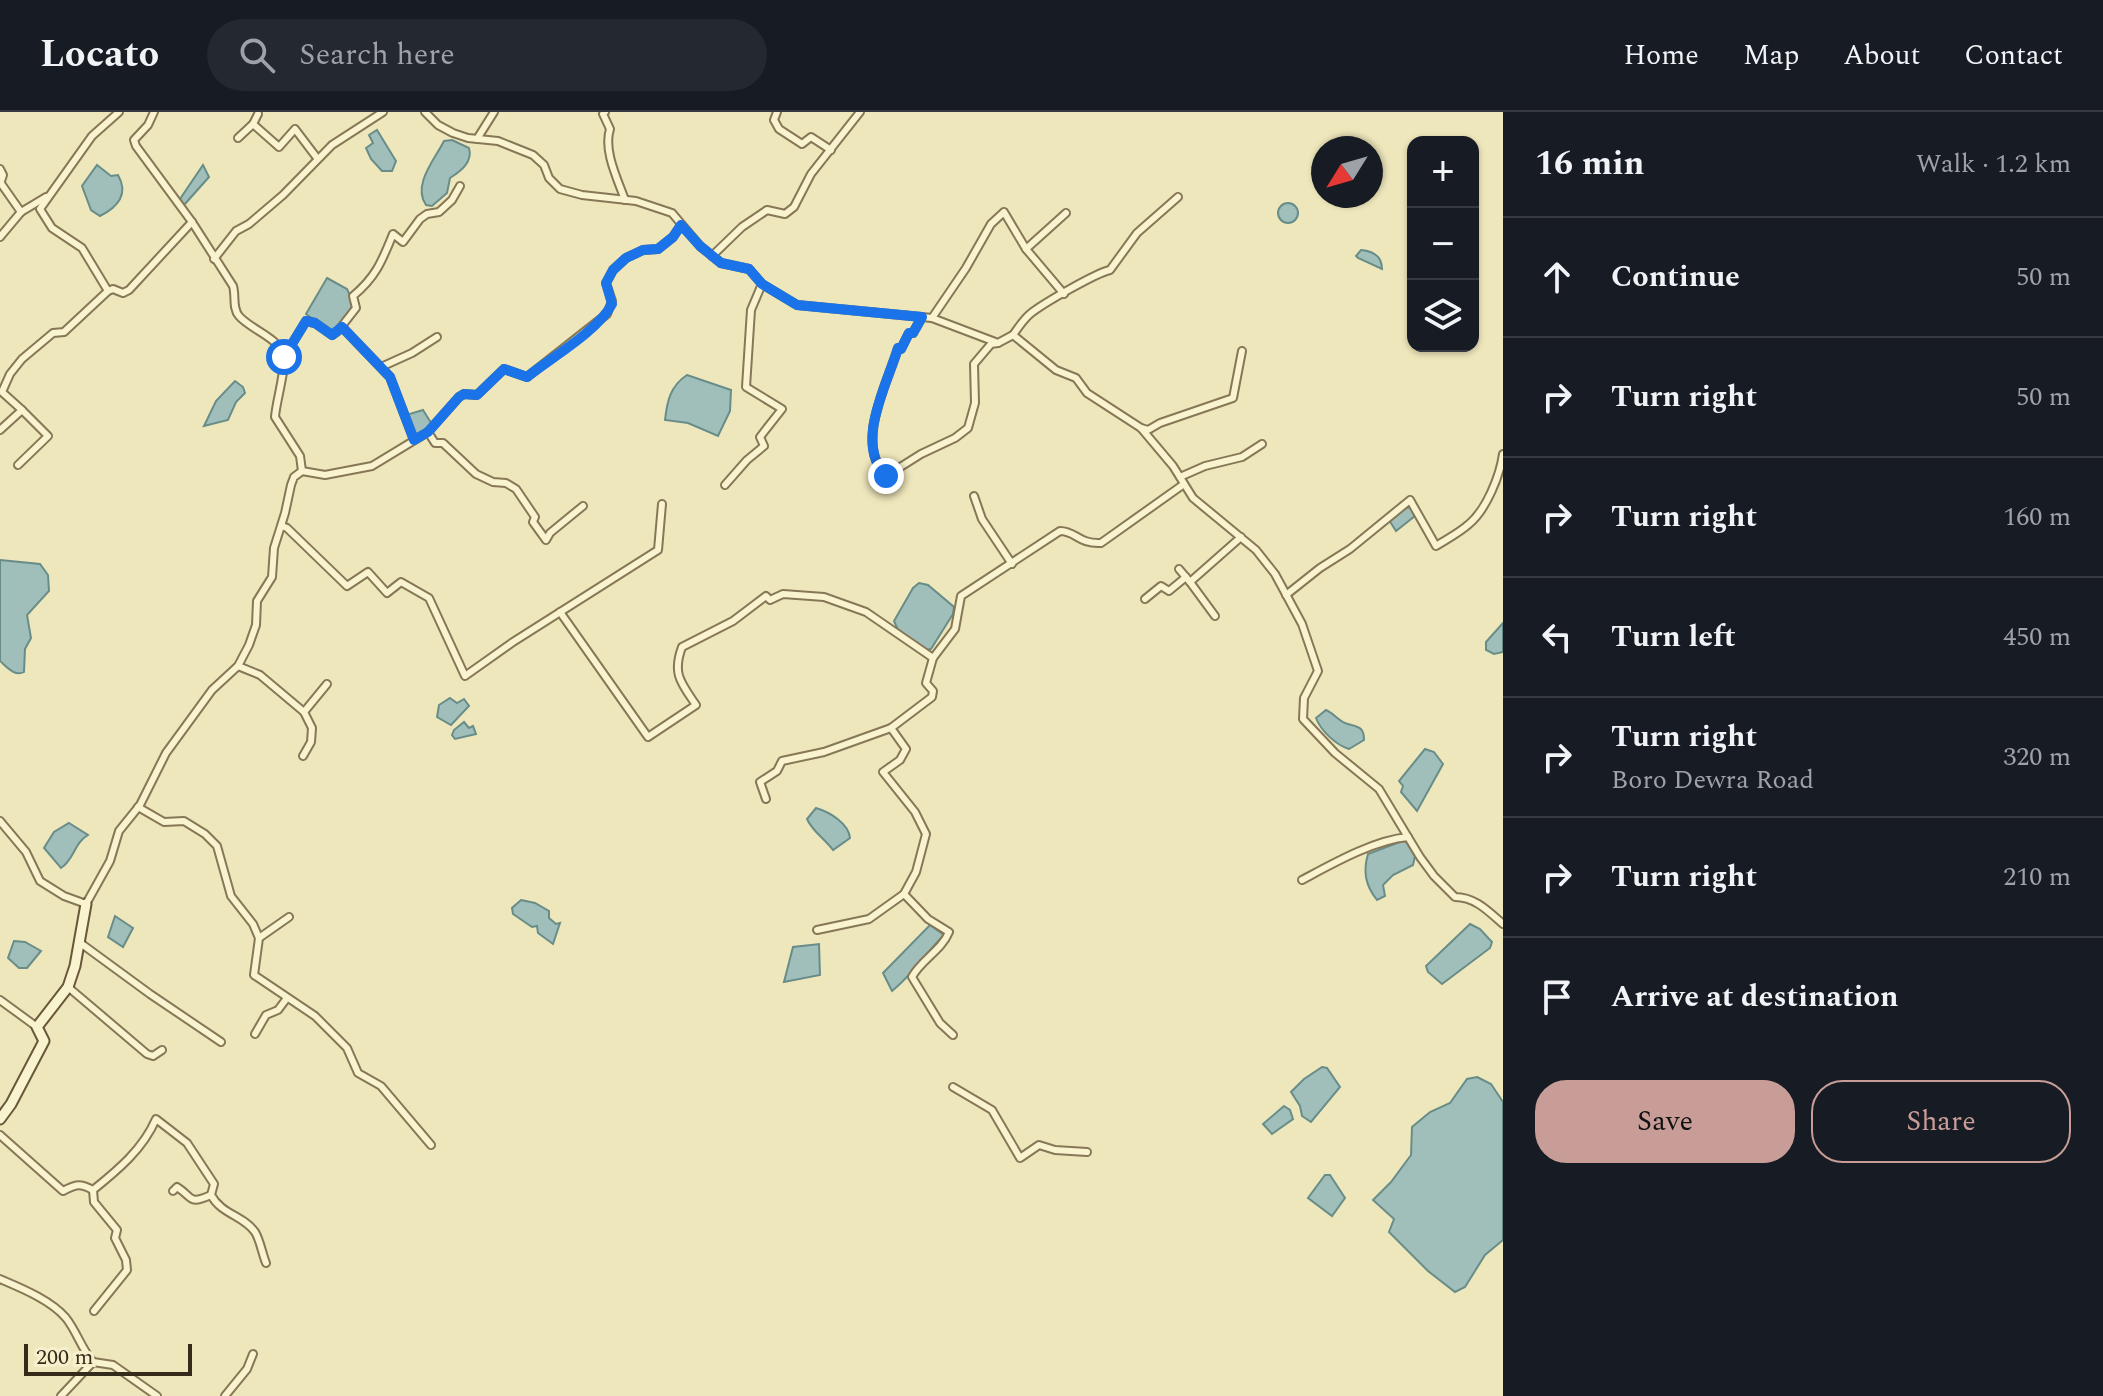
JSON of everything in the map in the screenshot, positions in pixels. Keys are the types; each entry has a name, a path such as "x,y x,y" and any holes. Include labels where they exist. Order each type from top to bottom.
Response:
{"street":[{"path":"103,112 109,119"},
{"path":"108,291 82,248 52,228 40,209 80,150 119,112"},
{"path":"154,112 148,125 134,140 136,146 192,222 233,286 235,310 239,317 280,348 284,357"},
{"path":"214,259 236,231 283,195 317,158 383,112"},
{"path":"425,112 445,129 477,139 498,141 533,155 560,189 582,195 636,201 672,213 721,263 749,269 762,284 797,305 932,318 998,343"},
{"path":"477,139 494,112"},
{"path":"605,112 603,116 610,129 608,135 613,165 625,200"},
{"path":"777,112 774,120 779,129 802,144 811,137 831,150"},
{"path":"712,256 759,214 767,210 785,214 794,207 811,174 860,112"},
{"path":"238,138 253,124 258,113"},
{"path":"253,124 279,147 295,129 317,158"},
{"path":"0,169 3,175 0,181 21,212"},
{"path":"302,471 300,456 275,417 284,357 306,321 315,323 332,335 342,327 356,308 353,296 377,272 393,234 403,242 420,219 439,212 452,200 460,186"},
{"path":"0,237 21,212 49,195"},
{"path":"922,317 901,349 898,348 872,423 877,462 886,476 968,428 975,403 974,364 991,344 1013,335 1029,315 1095,273 1110,270 1137,233 1178,197"},
{"path":"932,318 991,224 1004,212 1026,249 1064,294"},
{"path":"1026,249 1066,213"},
{"path":"18,465 48,436 2,392 10,374 22,359 53,333 64,332 108,291 113,289 123,293 129,290 192,222"},
{"path":"37,1027 68,987 86,904 110,861 119,831 138,807 174,740 212,690 238,666 256,625 257,601 272,577 274,548 294,477 302,471 325,475 372,466 428,432 459,397 464,394 477,395 504,369 527,377 607,314 612,304 606,283 613,270 635,253 658,249 673,237 681,225"},
{"path":"725,485 764,446 760,437 782,409 746,387 751,310 762,284"},
{"path":"342,327 390,377 414,440"},
{"path":"1013,335 1056,370 1076,378 1087,393 1148,430 1233,398 1242,351"},
{"path":"381,367 437,337"},
{"path":"0,430 22,410"},
{"path":"1141,428 1193,498 1256,550 1286,595 1302,624 1318,671 1304,698 1303,719 1335,753 1379,789 1434,876 1455,897 1465,897 1478,903 1503,924"},
{"path":"428,432 435,443 443,443 476,474 516,489 546,540 550,533 583,506"},
{"path":"766,799 760,782 777,771 782,761 824,752 891,728 932,697 933,691 926,683 933,658 955,629 961,596 1060,531 1067,531 1087,543 1101,543 1182,480 1205,466 1242,457 1262,444"},
{"path":"1286,595 1367,537 1410,500 1436,546 1472,523 1500,473 1503,454"},
{"path":"974,496 982,519 1012,564"},
{"path":"282,526 347,586 368,572 387,593 401,582 429,598 465,676 658,550 662,504"},
{"path":"1145,599 1161,586 1169,591 1188,580 1241,537"},
{"path":"1179,569 1215,616"},
{"path":"560,612 648,737 696,705 679,681 676,662 682,647 733,621 766,596 770,600 783,594 791,597 824,597 866,612 933,658"},
{"path":"238,666 260,675 304,712 312,728 311,742 303,756"},
{"path":"304,712 327,684"},
{"path":"817,930 869,919 904,894 916,872 926,834 915,812 883,772 900,760 906,749 891,728"},
{"path":"138,807 164,822 184,821 217,846 231,896 253,924 259,938 254,975 315,1016 351,1054 352,1064 358,1073 381,1086 431,1145"},
{"path":"0,821 26,852 40,881 86,904"},
{"path":"1302,880 1335,861 1394,838 1408,837"},
{"path":"904,894 928,919 949,932 946,939 916,968 912,977 940,1023 953,1035"},
{"path":"259,938 289,917"},
{"path":"79,942 221,1042"},
{"path":"68,987 147,1054 153,1056 162,1050"},
{"path":"255,1034 266,1015 278,1010 287,998"},
{"path":"0,1000 37,1027 44,1041 0,1119"},
{"path":"953,1087 992,1110 1020,1158 1039,1145 1055,1150 1087,1152"},
{"path":"93,1190 141,1146 156,1119 187,1143 214,1184 211,1195 217,1206 255,1233 266,1263"},
{"path":"0,1135 63,1191 75,1184 93,1190"},
{"path":"173,1191 177,1187 190,1200 198,1201 211,1195"},
{"path":"93,1190 94,1202 117,1230 115,1238 126,1260 127,1270 94,1311"},
{"path":"0,1279 53,1307 65,1317 93,1362 113,1365 157,1396"},
{"path":"225,1396 247,1369 253,1354"},
{"path":"61,1396 93,1362"}],"water":[{"path":"377,130 396,161 392,171 382,171 366,148 373,143 369,135"},
{"path":"452,140 469,148 468,162 450,178 447,193 432,206 426,205 422,189 426,172 444,141"},
{"path":"97,165 111,176 118,175 122,188 117,204 100,216 91,210 82,186"},
{"path":"203,165 209,177 184,205 180,199"},
{"path":"1288,203 1295,206 1298,213 1295,220 1288,223 1281,220 1278,213 1281,206"},
{"path":"1361,250 1376,255 1382,269 1358,258 1356,256"},
{"path":"327,278 347,289 354,304 335,332 306,314"},
{"path":"687,375 731,390 730,411 718,436 688,423 665,420 670,395"},
{"path":"235,381 245,393 236,402 228,420 204,426 216,401"},
{"path":"423,410 433,426 417,436 406,415"},
{"path":"1405,507 1411,508 1415,516 1396,531 1389,520"},
{"path":"0,560 40,564 48,575 49,591 27,615 31,638 25,649 24,672 21,673 11,671 0,661"},
{"path":"919,583 928,585 954,607 953,614 931,649 924,650 898,630 894,621"},
{"path":"1503,623 1503,652 1494,654 1486,650 1486,642"},
{"path":"450,698 457,703 464,699 469,706 451,725 437,717 439,705"},
{"path":"1326,710 1342,722 1361,729 1364,740 1349,749 1334,741 1316,718"},
{"path":"464,722 469,728 473,726 476,734 455,739 452,735 454,730"},
{"path":"1425,749 1434,752 1443,764 1417,811 1401,792 1403,786 1399,781"},
{"path":"816,808 838,819 850,838 833,850 807,819"},
{"path":"69,823 88,835 61,868 44,848 54,832"},
{"path":"1405,840 1415,856 1413,865 1393,875 1383,885 1385,896 1377,900 1366,878 1368,854"},
{"path":"521,900 549,911 549,918 556,924 560,923 553,944 538,933 537,926 532,927 513,914 512,908"},
{"path":"115,916 133,928 123,947 108,937"},
{"path":"1470,924 1480,929 1492,942 1490,948 1442,984 1428,972 1426,966"},
{"path":"930,925 944,935 892,991 883,973"},
{"path":"14,941 25,942 41,951 27,968 19,968 8,958"},
{"path":"819,944 820,975 784,982 793,947"},
{"path":"1322,1067 1327,1068 1340,1087 1311,1122 1302,1116 1291,1092"},
{"path":"1477,1077 1491,1084 1503,1102 1503,1240 1485,1255 1465,1287 1455,1292 1428,1271 1389,1232 1394,1219 1373,1200 1411,1155 1412,1127 1430,1112 1450,1103 1467,1079"},
{"path":"1284,1106 1290,1110 1293,1119 1272,1134 1263,1124"},
{"path":"1325,1175 1330,1175 1345,1198 1332,1216 1308,1198"}],"route":[{"path":"284,357 306,321 315,323 332,335 342,327 390,377 414,440 428,432 459,397 464,394 477,395 504,369 527,377 585,332 607,314 612,304 606,283 613,270 635,253 658,249 673,237 681,225 721,263 749,269 762,284 797,305 922,317 901,349 898,348 872,423 874,451 886,476"}]}
